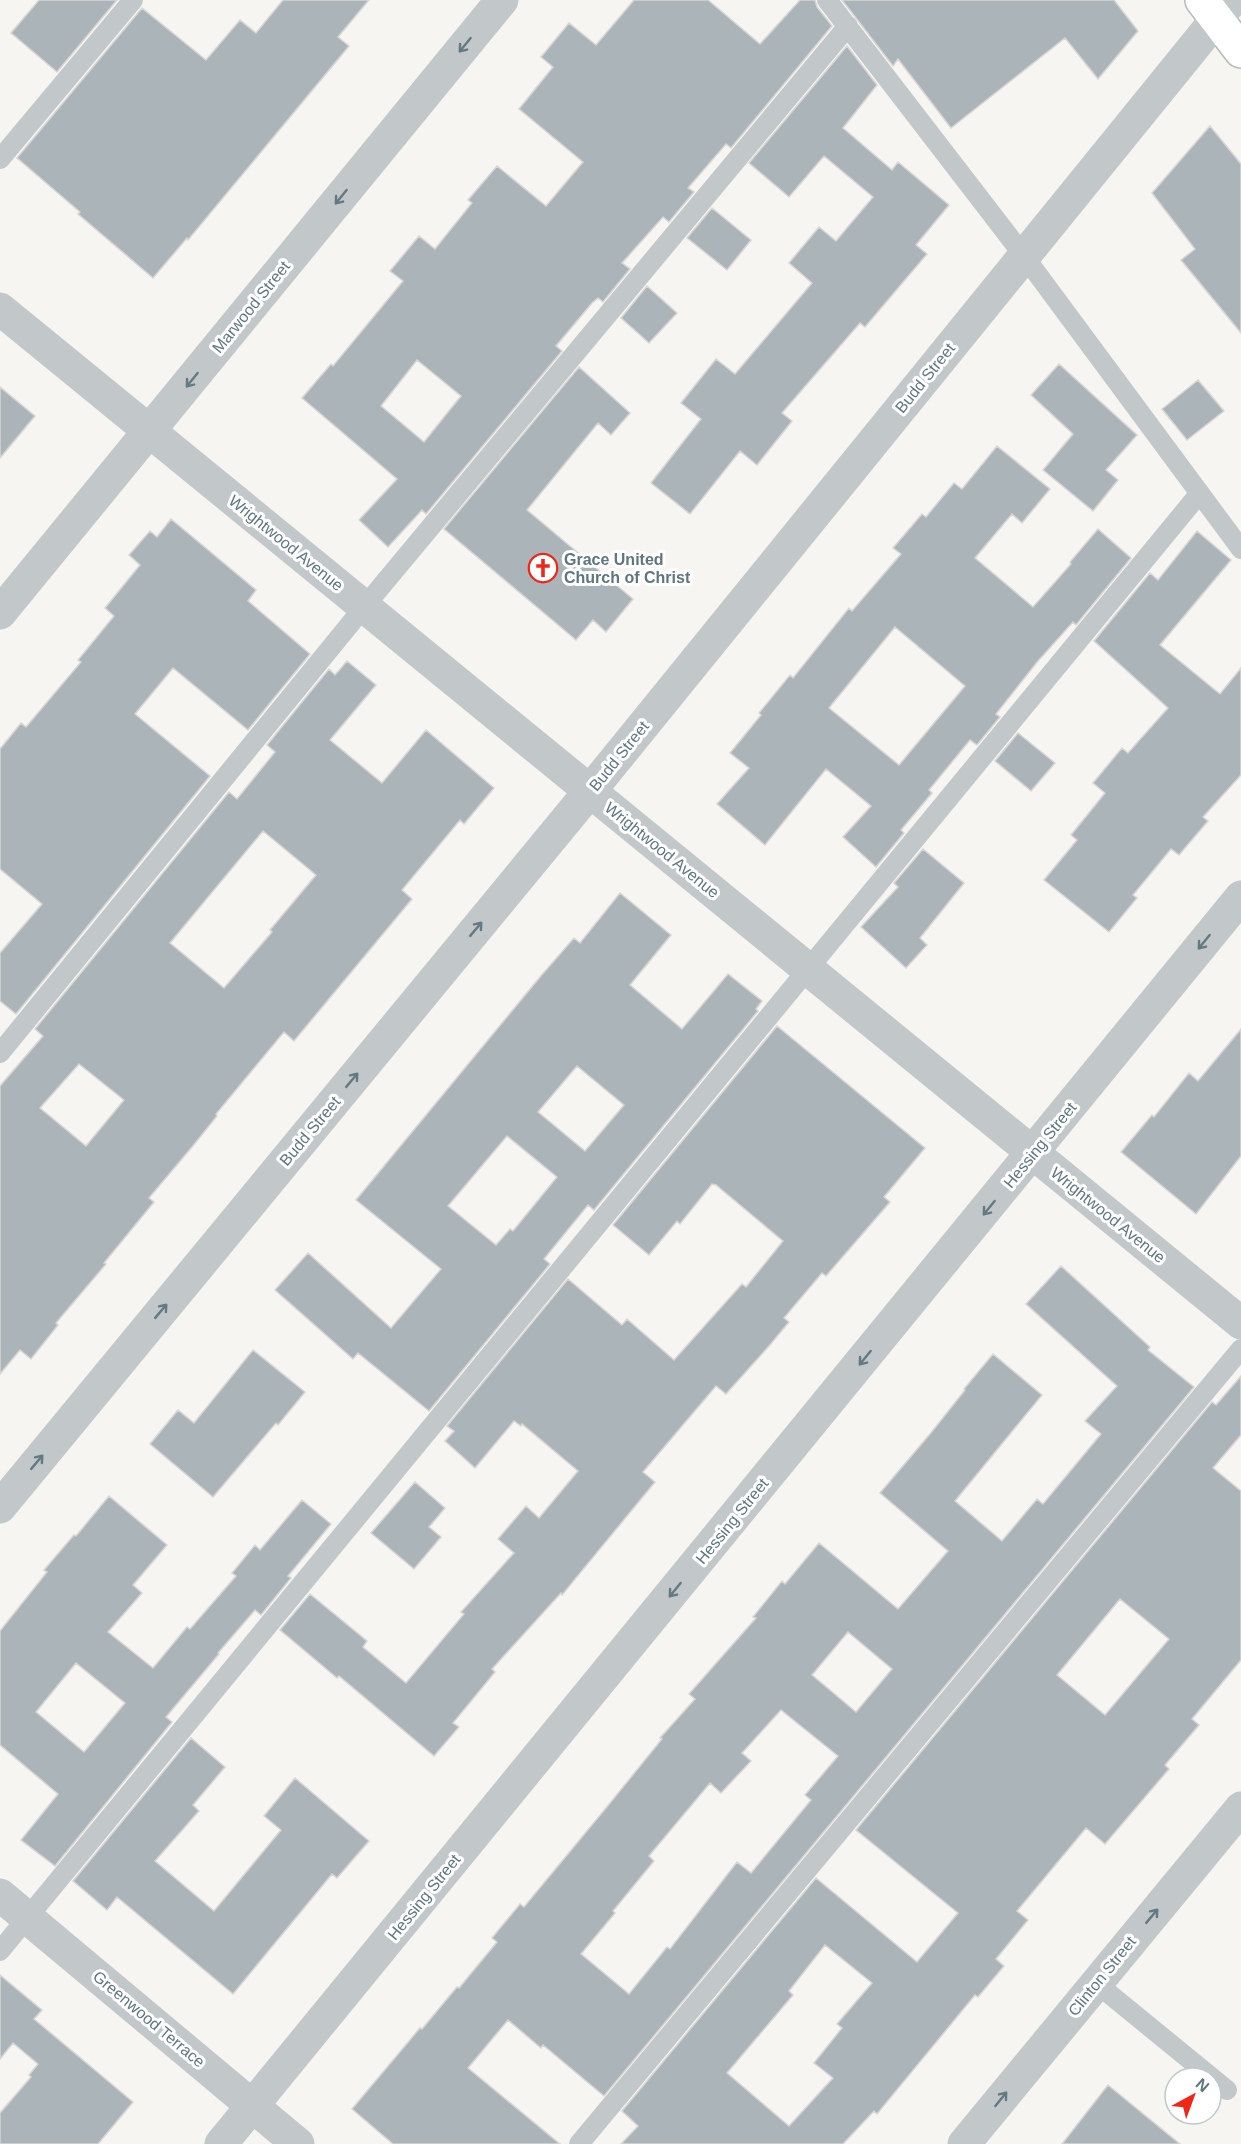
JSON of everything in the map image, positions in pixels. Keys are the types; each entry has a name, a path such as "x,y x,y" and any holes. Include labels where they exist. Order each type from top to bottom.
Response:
{"main road":[{"path":"1217,6 1241,51"}],"street":[{"name":"Marwood Street","path":"0,613 501,0"},
{"name":"Budd Street","path":"0,1507 590,791 1024,256 1217,6"},
{"name":"Wrightwood Avenue","path":"0,309 1241,1323"},
{"name":"Hessing Street","path":"221,2144 1241,897"},
{"name":"Clinton Street","path":"964,2144 1241,1808"},
{"name":"Greenwood Terrace","path":"0,1895 298,2144"}],"lane":[{"path":"0,159 132,0"},
{"path":"827,0 1024,256 1241,549"},
{"path":"0,1053 364,607 848,26"},
{"path":"0,1951 1199,494"},
{"path":"579,2144 1241,1349"},
{"path":"1096,1983 1227,2090"}],"building":[{"path":"39,0 117,0 57,72 11,33"},
{"path":"283,0 369,0 338,37 349,46 188,240 187,238 153,278 17,158 142,8 206,60 240,20 256,33"},
{"path":"634,0 708,0 760,44 800,0 815,0 817,7 832,26 731,148 726,144 688,188 694,192 669,222 663,217 622,263 630,269 603,302 598,298 592,303 556,346 562,351 426,514 422,510 388,547 359,520 397,479 302,398 331,364 333,366 403,281 390,271 419,236 435,249 472,203 468,200 497,166 546,206 583,162 519,109 553,67 541,57 569,23 596,45","holes":["417,360 461,396 424,442 381,406"]},
{"path":"842,0 1114,0 1138,31 1098,79 1065,38 951,128 898,59 893,66"},
{"path":"847,46 877,85 843,128 892,170 898,162 949,205 916,245 927,254 865,327 860,323 782,413 792,421 757,465 740,451 690,514 651,483 701,419 681,403 716,359 735,374 812,283 789,263 819,227 836,241 873,197 824,156 789,197 749,163"},
{"path":"1210,126 1241,164 1241,333 1181,260 1195,249 1152,193"},
{"path":"712,208 751,240 727,270 687,238"},
{"path":"647,286 677,313 649,343 621,318"},
{"path":"1059,364 1137,435 1106,470 1118,480 1093,511 1043,470 1073,434 1031,395"},
{"path":"579,367 630,413 611,435 598,423 527,510 633,599 606,632 593,620 576,640 444,529"},
{"path":"1198,380 1224,411 1187,440 1162,409"},
{"path":"0,387 35,416 0,458"},
{"path":"997,446 1050,489 1022,523 1012,514 975,558 1033,607 1098,529 1131,558 1076,625 1073,622 1038,661 996,714 1000,717 977,745 970,740 929,790 932,793 901,830 904,833 876,867 843,837 871,806 826,769 765,845 717,804 749,768 730,753 790,675 793,678 849,608 852,611 901,554 893,548 922,514 926,517 954,483 962,489","holes":["895,627 965,686 899,765 829,708"]},
{"path":"171,519 256,590 248,601 310,654 248,730 173,668 135,714 210,776 16,1014 0,1001 0,953 42,904 0,869 0,749 21,723 26,727 81,662 78,660 114,616 105,608 140,565 129,555 150,531 157,537"},
{"path":"1197,531 1231,560 1160,645 1220,694 1241,668 1241,775 1203,817 1208,821 1179,855 1171,849 1133,895 1137,898 1109,932 1044,880 1077,840 1071,835 1105,793 1093,783 1122,748 1128,753 1168,708 1094,641 1150,573 1158,580"},
{"path":"347,661 376,685 330,740 382,783 426,730 494,788 464,824 460,820 402,890 412,899 294,1041 284,1032 216,1114 217,1116 149,1198 154,1202 56,1323 58,1325 31,1359 20,1350 0,1374 0,1086 43,1036 35,1029 229,792 237,799 275,752 267,745 329,669 335,675","holes":["263,831 316,875 270,930 272,932 224,988 170,943","79,1064 124,1100 86,1146 40,1108"]},
{"path":"1018,733 1055,763 1031,791 995,761"},
{"path":"923,849 964,883 920,938 927,945 906,968 861,927 898,887 894,883"},
{"path":"620,893 671,935 630,985 682,1029 728,974 762,1001 756,1009 758,1011 594,1210 588,1205 544,1259 550,1264 429,1411 358,1353 353,1359 275,1290 308,1253 391,1328 441,1269 356,1200 540,977 574,938 580,943","holes":["577,1066 624,1105 585,1151 538,1112","507,1136 557,1177 513,1231 510,1229 496,1245 448,1206"]},
{"path":"777,1026 925,1148 884,1197 890,1202 826,1276 822,1273 784,1318 789,1322 769,1346 726,1394 716,1386 643,1472 655,1482 562,1595 561,1593 492,1669 495,1672 453,1723 459,1727 434,1756 280,1630 310,1594 367,1641 363,1647 406,1683 464,1614 461,1612 514,1553 498,1539 526,1506 539,1518 578,1471 522,1424 521,1426 514,1421 475,1468 445,1441 454,1431 447,1426 568,1279 622,1325 627,1319 674,1360 742,1284 746,1287 783,1241 716,1185 712,1184 680,1224 677,1221 649,1255 613,1225"},
{"path":"1241,1029 1241,1156 1196,1214 1121,1152 1152,1115 1154,1117 1189,1073 1198,1081"},
{"path":"1061,1266 1150,1347 1148,1350 1194,1387 604,2096 543,2045 541,2048 508,2020 468,2068 560,2144 393,2144 352,2109 420,2028 422,2029 457,1987 459,1988 497,1942 492,1938 520,1904 524,1907 662,1739 660,1738 695,1699 689,1694 756,1618 753,1617 782,1581 785,1584 819,1543 898,1609 948,1551 880,1493 993,1354 1042,1395 955,1501 1002,1541 1037,1499 1043,1504 1101,1434 1085,1421 1117,1386 1026,1304","holes":["848,1632 892,1669 856,1712 812,1675","781,1710 838,1756 805,1795 811,1800 751,1873 737,1862 670,1949 667,1947 629,1994 581,1954 654,1861 649,1856 710,1783 721,1793 751,1761 742,1753"]},
{"path":"253,1350 305,1392 213,1497 150,1444 178,1410 194,1423"},
{"path":"1241,1376 1241,1435 1213,1468 1241,1491 1241,1660 1192,1719 1199,1725 1165,1765 1169,1769 1105,1844 1086,1828 1017,1911 1028,1920 996,1959 1004,1966 978,1997 975,1995 877,2114 874,2111 843,2144 621,2144 638,2126 622,2111 816,1878 917,1962 958,1913 856,1830 1212,1402 1216,1405","holes":["1120,1599 1169,1639 1105,1715 1057,1675","825,1945 872,1983 837,2024 842,2028 814,2063 833,2078 789,2126 727,2073 793,1995 789,1991"]},
{"path":"415,1482 445,1508 429,1527 441,1537 414,1569 371,1533"},
{"path":"109,1496 167,1545 133,1585 142,1593 108,1632 153,1668 187,1627 190,1629 236,1576 232,1573 255,1545 260,1550 302,1500 331,1524 288,1576 291,1578 261,1615 255,1610 166,1717 172,1722 55,1866 21,1840 58,1794 0,1745 0,1631 47,1572 44,1570 74,1535 76,1536","holes":["76,1663 125,1703 84,1752 36,1712"]},
{"path":"191,1738 225,1767 193,1805 199,1811 155,1861 214,1911 281,1830 264,1816 295,1778 369,1841 337,1878 332,1874 233,1994 117,1897 107,1910 73,1881"},
{"path":"0,1975 42,2010 34,2019 133,2102 98,2144 0,2144 0,2113 31,2077 29,2075 38,2064 13,2043 0,2059"},
{"path":"1108,2085 1180,2144 1062,2144"}],"place":[{"name":"Grace United Church of Christ","path":"543,568"}]}
